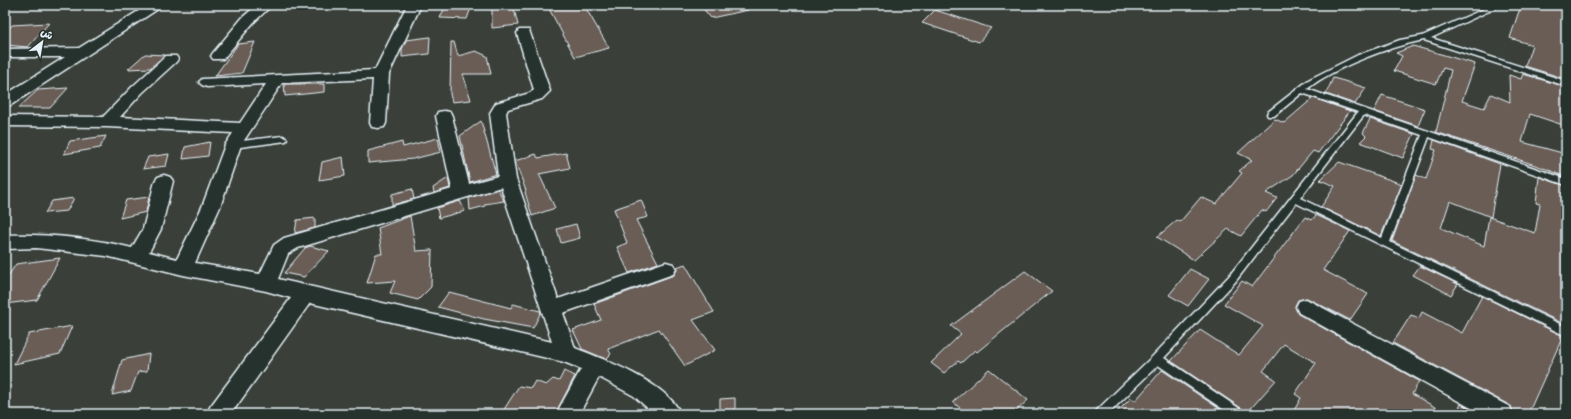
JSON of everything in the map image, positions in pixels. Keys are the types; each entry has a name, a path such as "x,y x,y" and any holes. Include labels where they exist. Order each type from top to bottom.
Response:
{"street":[{"path":"5,102 80,52 157,5"},
{"path":"218,56 248,20 265,5"},
{"path":"378,123 381,74 401,29 414,5"},
{"path":"524,33 542,92 536,96 505,104 498,110 507,179 566,354"},
{"path":"5,53 80,52"},
{"path":"107,122 171,59"},
{"path":"207,82 381,74"},
{"path":"183,268 211,207 233,145 269,95 278,78"},
{"path":"444,116 462,192"},
{"path":"5,121 107,122 244,128"},
{"path":"266,283 284,246 507,179"},
{"path":"137,257 152,229 164,181"},
{"path":"5,242 36,241 106,249 183,268 266,283 305,294 566,354 595,365 642,390 670,414"},
{"path":"551,309 666,269"},
{"path":"218,414 305,294"},
{"path":"1306,307 1502,414"},
{"path":"567,414 595,365"}],"lane":[{"path":"1271,114 1313,81 1361,57 1403,42 1424,38 1499,5"},
{"path":"1424,38 1566,84"},
{"path":"1301,90 1363,110 1426,134 1566,182"},
{"path":"1100,414 1157,359 1232,279 1363,110"},
{"path":"1385,243 1426,134"},
{"path":"233,145 283,139"},
{"path":"1295,199 1566,332"},
{"path":"1157,359 1239,414"}],"building":[{"path":"446,5 472,5 467,19 440,18"},
{"path":"492,5 513,5 518,25 492,28"},
{"path":"547,5 584,5 609,48 575,57"},
{"path":"700,5 747,5 748,10 711,18"},
{"path":"1536,5 1566,5 1566,79 1525,66 1532,45 1510,38 1519,11"},
{"path":"935,10 991,28 979,42 922,23"},
{"path":"49,23 28,47 5,45 5,33 12,25"},
{"path":"430,37 429,54 402,57 402,49 406,40"},
{"path":"255,42 242,73 215,76 238,44"},
{"path":"451,42 454,42 458,56 476,51 487,56 491,74 463,74 471,100 452,102 450,94"},
{"path":"1413,46 1475,64 1462,101 1484,108 1491,94 1510,102 1509,75 1521,79 1523,74 1566,87 1566,126 1530,114 1522,142 1566,154 1566,177 1541,167 1436,132 1451,70 1443,68 1436,84 1394,71 1402,56 1396,53"},
{"path":"145,54 165,55 150,68 128,69"},
{"path":"1333,78 1366,88 1355,104 1326,94"},
{"path":"284,84 324,84 324,92 285,96"},
{"path":"68,88 50,108 18,108 38,90"},
{"path":"1382,95 1425,109 1418,126 1374,111"},
{"path":"1313,98 1350,111 1318,153 1313,151 1293,175 1266,193 1277,198 1266,212 1262,210 1241,236 1228,229 1194,260 1157,237 1177,220 1180,222 1201,197 1216,204 1242,173 1239,171 1252,160 1238,153 1275,119 1284,123"},
{"path":"1370,119 1414,134 1403,158 1360,142 1366,136 1363,133"},
{"path":"481,121 496,174 470,182 460,136"},
{"path":"106,136 100,148 64,154 70,141"},
{"path":"438,138 441,152 413,159 368,163 368,151 402,142 403,147"},
{"path":"1434,140 1500,164 1491,217 1450,201 1441,228 1484,246 1489,217 1535,233 1540,204 1536,203 1539,177 1566,186 1566,325 1392,241 1416,175 1426,179 1436,150 1432,149"},
{"path":"210,142 208,156 183,159 185,147"},
{"path":"566,153 570,168 539,174 555,208 532,216 525,192 526,191 515,161 536,154 538,158"},
{"path":"169,154 166,166 143,169 148,157"},
{"path":"343,157 345,176 319,180 322,162"},
{"path":"1339,162 1402,184 1381,236 1321,207 1335,186 1320,180"},
{"path":"448,178 450,188 434,193 433,188"},
{"path":"412,189 414,199 392,205 392,194"},
{"path":"498,189 504,201 485,204 485,206 470,210 469,198"},
{"path":"149,197 146,212 120,218 126,200"},
{"path":"74,198 67,211 45,213 52,201"},
{"path":"641,200 648,217 636,220 658,263 629,273 617,247 627,243 614,209"},
{"path":"460,201 465,211 439,218 437,208"},
{"path":"1316,215 1350,231 1323,270 1368,294 1350,320 1307,298 1298,300 1295,306 1298,314 1419,381 1412,394 1447,414 1292,414 1301,398 1295,394 1316,363 1284,344 1263,371 1276,380 1246,414 1244,410 1171,361 1200,330 1239,355 1263,326 1224,304 1242,281 1252,287 1305,217 1312,220"},
{"path":"410,216 416,251 432,250 431,287 418,300 390,293 395,281 367,283 376,254 382,254 378,228"},
{"path":"315,218 315,228 295,233 297,220"},
{"path":"576,224 580,238 561,243 557,229"},
{"path":"310,246 329,251 304,277 284,273 305,248"},
{"path":"60,258 37,300 5,304 5,281 16,264"},
{"path":"685,264 714,312 693,320 715,350 685,366 659,329 608,349 611,354 606,359 582,349 573,330 601,320 594,304 674,275 677,267"},
{"path":"1420,266 1458,284 1451,295 1413,275"},
{"path":"1190,269 1209,279 1188,306 1169,295"},
{"path":"1025,271 1052,291 977,352 975,350 961,363 958,361 944,373 931,363 961,334 951,326"},
{"path":"449,292 511,308 513,304 541,312 533,328 484,319 438,307"},
{"path":"1482,296 1563,336 1528,414 1514,414 1511,406 1393,343 1411,315 1419,318 1422,312 1462,333"},
{"path":"72,326 60,354 14,364 29,334"},
{"path":"149,354 147,371 138,372 131,391 112,395 122,360"},
{"path":"989,369 1028,400 1013,414 967,414 953,402"},
{"path":"1162,370 1227,414 1115,414 1131,398 1135,401"},
{"path":"564,371 575,376 555,414 501,414 519,386 531,388 535,381 546,385 553,379 559,381"},
{"path":"735,398 735,414 720,414 720,399"},
{"path":"1461,404 1479,414 1456,414"}]}
